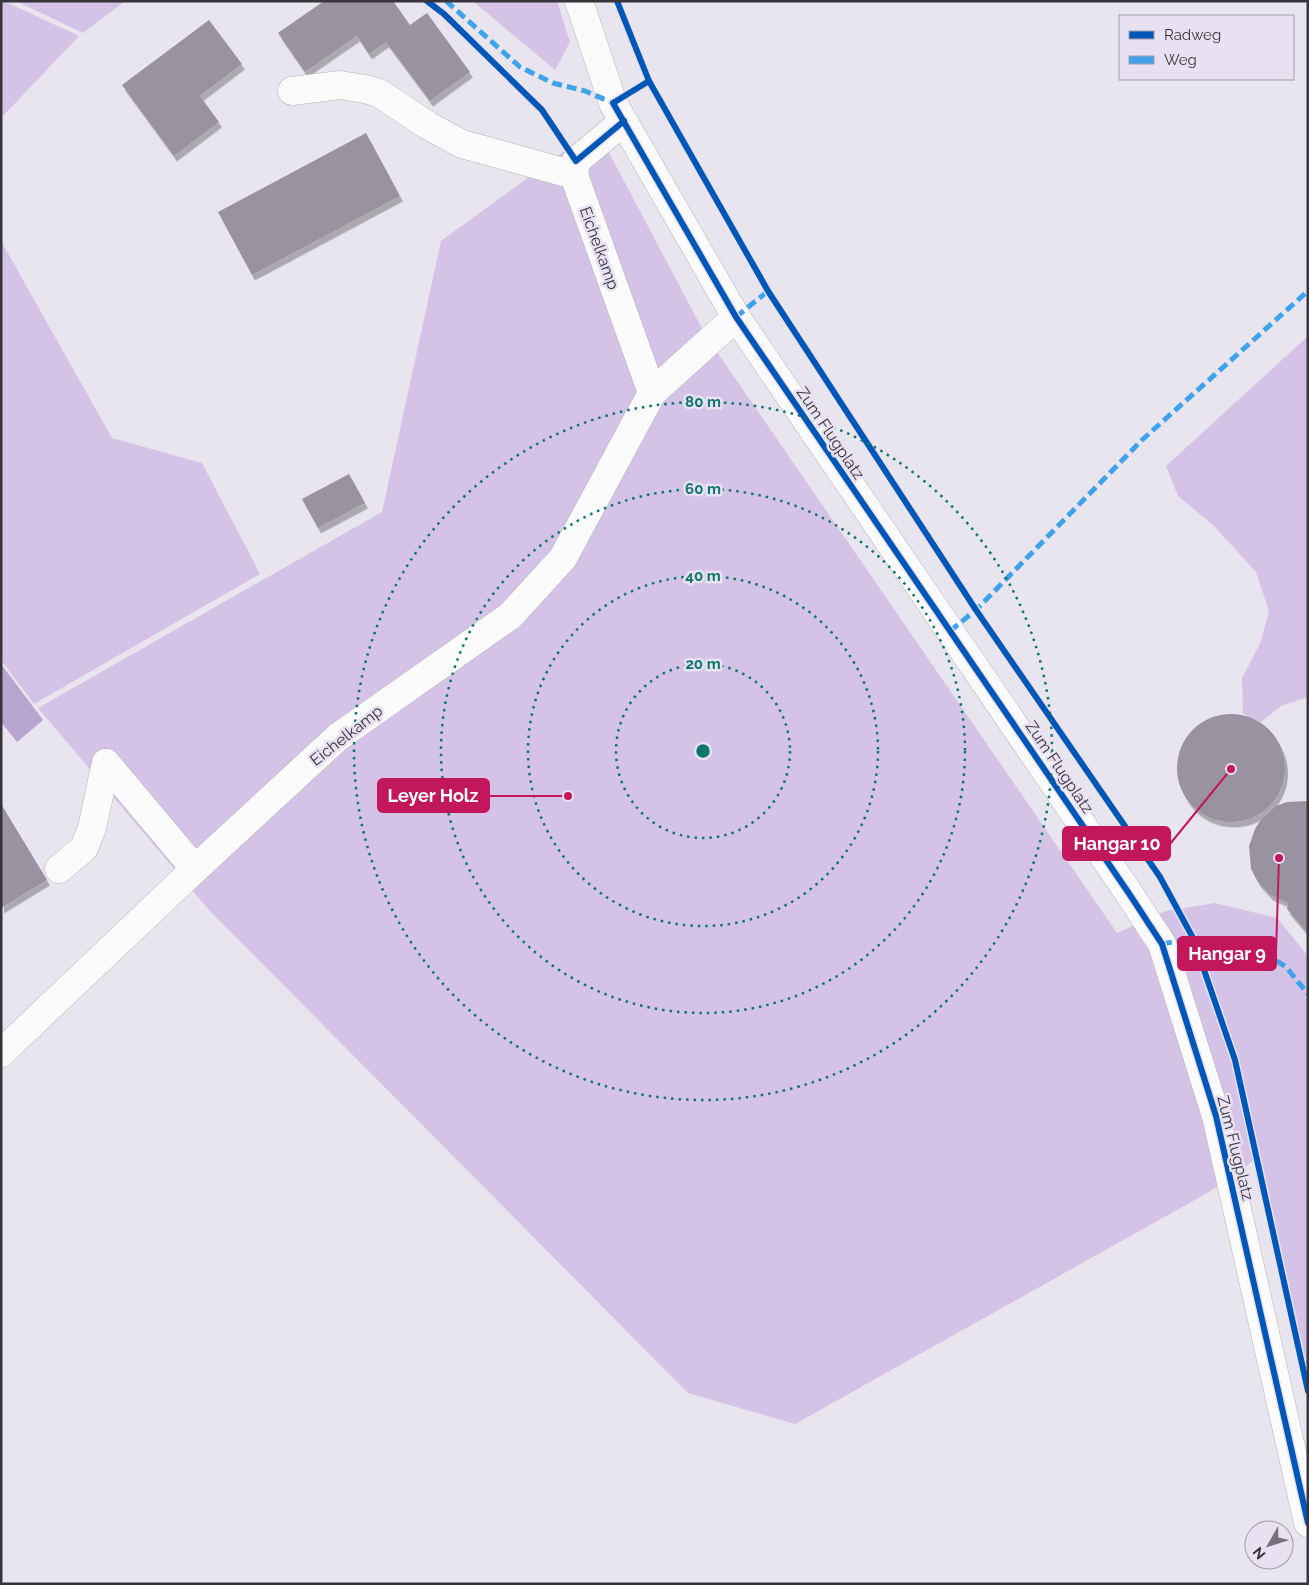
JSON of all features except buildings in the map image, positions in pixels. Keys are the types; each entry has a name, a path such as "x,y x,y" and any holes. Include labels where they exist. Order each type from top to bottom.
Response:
{"street":[{"name":"Zum Flugplatz","path":"579,1 613,103 736,317 1162,944 1216,1116 1308,1524"},
{"path":"292,91 340,85 380,93 427,125 462,144 575,168 624,121"},
{"name":"Eichelkamp","path":"575,168 652,393"},
{"name":"Eichelkamp","path":"1,1053 195,869 338,737 510,616 563,558 652,393 736,317"},
{"path":"58,869 84,848 92,828 106,763 195,869"}],"shaded area":[{"path":"1,1 79,36 1,118"},
{"path":"16,1 125,1 83,33"},
{"path":"473,1 557,1 570,42 555,70"},
{"path":"596,128 706,336 1117,933 1166,911 1215,903 1277,918 1308,956 1308,1401 1254,1160 1209,1192 795,1424 688,1393 208,909 38,708 382,512 441,241"},
{"path":"1,241 112,438 202,463 260,574 34,704 1,660"},
{"path":"1308,336 1308,697 1281,706 1261,722 1243,714 1242,678 1260,644 1269,611 1256,572 1214,526 1178,496 1166,466"},
{"path":"1,664 43,720 17,742 1,722"}],"marked path":[{"path":"446,1 520,67 553,83 585,91 613,103"},
{"path":"736,317 768,291"},
{"path":"950,631 976,610 1142,440 1308,291"},
{"path":"1162,944 1193,938 1234,940 1263,952 1286,967 1308,994"}],"cycle path":[{"path":"427,1 444,14 542,110 576,161 624,121"},
{"path":"617,1 649,81 768,291 976,610 1160,877 1193,938 1235,1060 1308,1391"},
{"path":"649,81 613,103 736,317 1162,944 1216,1116 1308,1523"}],"place":[{"name":"Hangar 10","path":"1231,769"},
{"name":"Leyer Holz","path":"568,796"},
{"name":"Hangar 9","path":"1279,858"}]}
